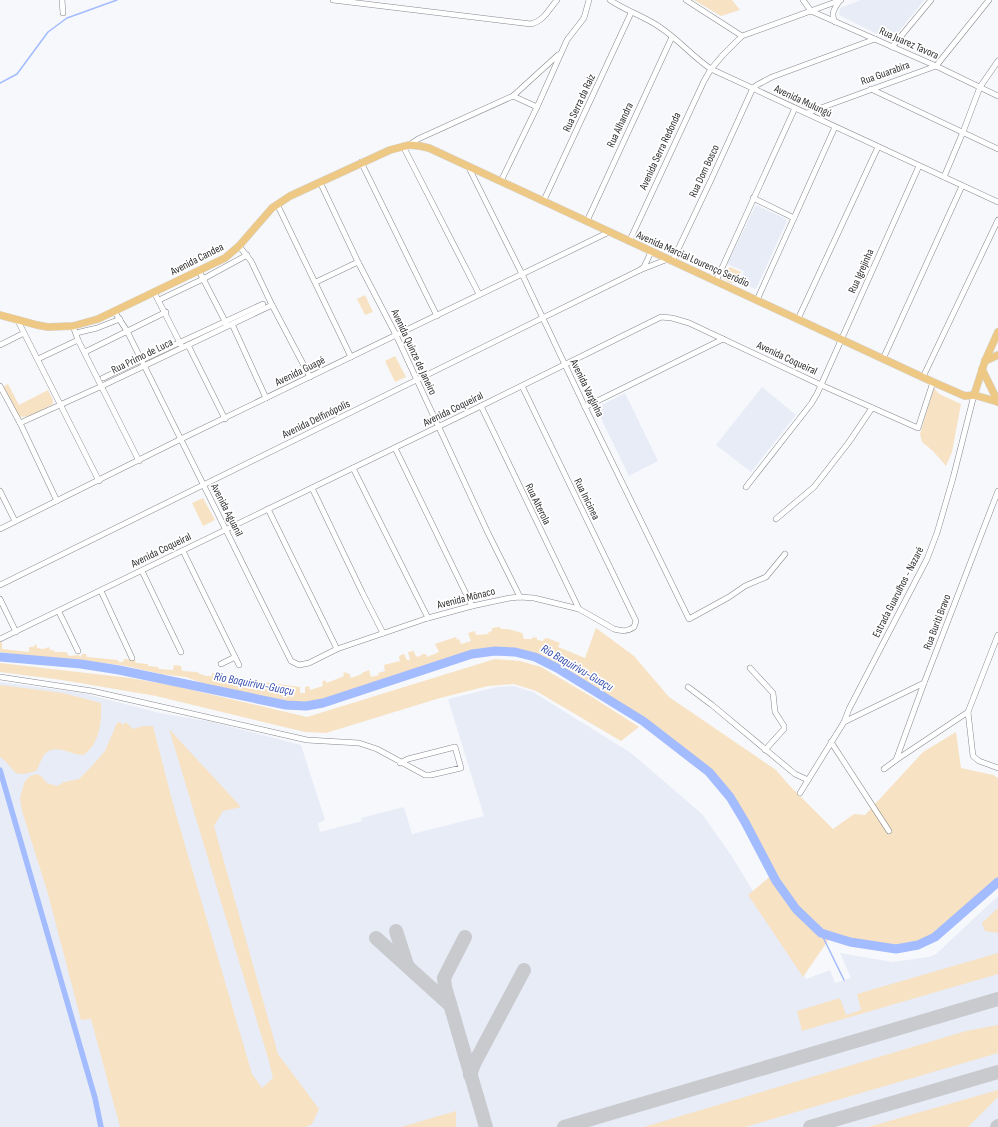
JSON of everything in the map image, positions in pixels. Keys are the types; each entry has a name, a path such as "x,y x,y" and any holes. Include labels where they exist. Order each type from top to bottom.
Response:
{"main road":[{"name":"Avenida Marcial Lourenço Seródio","path":"406,146 425,146 544,200 629,242 965,396 974,395 998,402"},
{"name":"Avenida Candea","path":"0,315 18,321 74,330 225,258 239,246 265,215 277,204 290,196 361,162 390,150 406,146"},
{"path":"974,395 985,361 995,345 998,332"},
{"path":"985,361 998,355"},
{"path":"982,369 998,402"}],"street":[{"path":"62,0 62,13"},
{"path":"333,0 531,24 543,18 556,0"},
{"name":"Avenida Mulungú","path":"610,0 617,2 631,13 661,28 683,45 699,61 711,69 998,202"},
{"path":"686,0 742,36 841,0"},
{"path":"803,0 811,11"},
{"path":"835,22 833,11 841,0"},
{"path":"892,47 931,0"},
{"path":"936,66 989,0"},
{"path":"501,181 537,107 560,54 571,34 584,18 591,1"},
{"name":"Rua Juarez Tavora","path":"811,11 936,66 998,96"},
{"name":"Rua Serra da Raiz","path":"544,200 631,13"},
{"name":"Avenida Serra Redonda","path":"629,242 704,81 711,69 729,47 742,36"},
{"name":"Rua Alhandra","path":"587,222 672,37"},
{"path":"753,88 772,77 876,39"},
{"path":"479,294 406,146 418,138 513,96 560,54"},
{"path":"944,177 980,87 998,61"},
{"name":"Rua Guarabira","path":"807,113 936,66"},
{"name":"Rua Dom Bosco","path":"670,260 711,180 753,88"},
{"path":"871,89 998,149"},
{"path":"513,96 537,107"},
{"path":"716,281 795,108"},
{"path":"757,300 835,127"},
{"path":"798,319 878,147"},
{"path":"361,162 436,316"},
{"name":"Avenida Varginha","path":"467,165 522,274 585,407 689,619 729,597 744,586 766,577 785,554"},
{"name":"Rua Igrejinha","path":"746,487 811,404 842,339 919,166"},
{"name":"Avenida Quinze de Janeiro","path":"320,182 358,262 396,335 488,533 520,597"},
{"path":"883,359 962,186"},
{"path":"753,198 794,218"},
{"path":"277,204 351,357"},
{"path":"923,377 998,220"},
{"name":"Avenida Guapé","path":"0,529 181,439 609,232"},
{"path":"239,246 247,255 310,377"},
{"path":"640,270 648,260 651,252"},
{"path":"159,300 203,279 247,255"},
{"name":"Avenida Delfinópolis","path":"0,585 640,270 670,260"},
{"path":"316,282 358,262"},
{"path":"200,271 266,398"},
{"path":"154,292 166,312 181,345"},
{"path":"103,378 228,324 263,304"},
{"name":"Rua Primo de Luca","path":"20,423 144,366 181,345 188,345 228,324 272,305"},
{"name":"Avenida Aguanil","path":"114,311 143,360 144,366 291,661 299,665"},
{"path":"85,352 166,312"},
{"name":"Avenida Coqueiral","path":"0,639 59,612 661,317 679,319 918,428 933,382"},
{"path":"120,319 97,328 74,330 139,461"},
{"path":"18,321 99,480"},
{"path":"0,345 24,333"},
{"path":"38,360 78,340"},
{"path":"585,407 724,340"},
{"path":"188,345 225,419"},
{"path":"0,386 20,423 57,501"},
{"name":"Rua Inicinea","path":"522,386 636,621"},
{"name":"Estrada Guarulhos - Nazaré","path":"800,793 844,722 849,709 927,560 943,513 974,395"},
{"name":"Rua Alterola","path":"481,406 579,609"},
{"path":"776,519 814,487 849,442 872,408"},
{"path":"395,448 472,606"},
{"path":"353,468 428,618"},
{"path":"312,488 383,633"},
{"path":"0,491 15,521"},
{"name":"Rua Buriti Bravo","path":"896,760 998,491"},
{"path":"268,509 337,649"},
{"path":"183,551 239,665"},
{"path":"142,571 181,652"},
{"path":"101,591 132,658"},
{"name":"Avenida Mônaco","path":"299,665 309,663 337,649 428,618 472,606 520,597 552,602 579,609 614,629 630,629 634,627 636,621"},
{"path":"0,599 16,632"},
{"path":"59,612 78,651"},
{"path":"998,635 968,712 973,756 979,761 998,768"},
{"path":"221,664 235,657"},
{"path":"750,668 773,693 775,712 784,726 784,729 765,750"},
{"path":"0,677 92,691 306,740 359,743 377,749 400,763 425,775 461,768 455,747 408,759 400,763"},
{"path":"844,722 924,683"},
{"path":"688,687 795,774 808,780"},
{"path":"849,709 851,712 860,714"},
{"path":"884,769 968,712"},
{"path":"831,742 889,831"}],"shaded area":[{"path":"694,0 732,0 740,10 721,16"},
{"path":"861,0 924,0 891,41 839,15 840,8"},
{"path":"756,205 786,219 786,223 756,289 739,283 744,271 727,264"},
{"path":"730,267 741,272 735,282 730,283 721,277"},
{"path":"365,295 373,312 365,315 357,299"},
{"path":"395,356 406,377 395,382 385,361"},
{"path":"8,384 19,405 48,390 53,399 53,403 52,405 26,417 18,416 2,387"},
{"path":"762,387 796,415 751,472 716,445"},
{"path":"934,388 939,394 961,404 952,452 946,466 933,451 922,442 920,434"},
{"path":"625,393 658,461 629,476 596,408"},
{"path":"203,498 215,520 203,526 192,503"},
{"path":"500,627 501,629 508,629 522,633 524,639 532,639 533,637 537,638 537,640 543,641 547,638 560,643 558,647 585,658 596,628 634,656 669,697 776,770 833,829 854,814 865,815 923,752 956,732 961,768 993,775 998,778 998,881 935,937 910,946 890,948 850,942 831,936 803,977 748,895 773,874 730,797 687,750 550,664 551,661 533,652 514,649 472,651 371,683 349,693 325,700 291,704 254,697 202,683 186,677 161,674 126,666 89,661 34,657 0,652 0,642 2,642 2,649 29,652 29,647 33,647 36,644 37,648 43,649 49,647 50,650 55,652 66,652 69,656 79,655 81,657 82,654 86,654 87,657 118,660 119,662 123,662 124,659 135,660 136,663 148,664 148,666 158,667 159,669 173,670 174,665 181,666 182,671 197,672 205,676 212,676 212,673 220,673 220,675 236,678 300,687 300,693 305,693 305,687 309,686 310,690 323,686 322,682 325,680 327,683 344,676 343,673 349,673 351,678 369,670 371,677 379,675 378,673 385,671 384,665 400,661 399,656 404,654 407,660 410,660 408,652 414,651 415,655 418,657 426,654 427,657 439,652 435,644 456,637 457,640 459,639 461,644 471,641 468,633 475,631 476,635 488,634 492,631 492,628"},
{"path":"495,659 520,661 541,667 639,727 621,741 536,691 514,684 488,686 440,698 326,733 305,732 156,696 62,680 0,672 0,663 130,678 175,686 307,717"},
{"path":"0,682 82,693 160,713 212,722 301,745 325,820 318,823 320,832 362,821 361,818 404,807 412,834 484,816 448,699 497,687 513,686 533,692 631,753 702,814 731,855 806,979 830,970 835,983 851,978 840,953 892,962 929,957 936,954 998,896 998,1127 0,1127"},
{"path":"0,685 63,693 101,703 99,732 89,751 83,755 58,749 48,751 42,758 36,771 21,774 14,772 0,757"},
{"path":"120,722 123,725 126,722 133,729 143,726 153,726 173,804 252,1074 262,1088 273,1078 269,1061 169,729 241,807 223,811 214,826 278,1054 319,1109 312,1124 306,1127 120,1127 91,1019 81,1020 48,894 22,811 20,799 25,781 30,776 37,774 47,783 57,786 64,782 79,779 105,751 117,723"},
{"path":"998,908 998,933 985,931 982,923"},
{"path":"998,953 998,974 802,1031 797,1011 840,998 846,1015 861,1010 857,994"},
{"path":"998,1025 998,1053 745,1127 644,1127 966,1031"},
{"path":"998,1090 998,1097 968,1127 868,1127"},
{"path":"456,1111 456,1127 401,1127"}],"waterway":[{"path":"0,83 17,74 48,32 67,18 117,0"},
{"name":"Rio Baquirivu-Guaçu","path":"0,657 81,664 119,670 286,705 306,706 323,703 472,654 495,651 515,652 535,657 557,668 643,721 709,772 730,797 776,881 796,909 821,933 850,942 896,949 918,945 935,937 998,882"},
{"path":"0,770 95,1098 101,1127"},
{"path":"821,933 844,980"}],"taxiway":[{"path":"396,931 407,965"},
{"path":"465,937 444,978 445,987 486,1127"},
{"path":"376,938 450,1005"},
{"path":"470,1075 474,1064 524,970"},
{"path":"564,1127 998,999"},
{"path":"810,1127 998,1072"}]}
